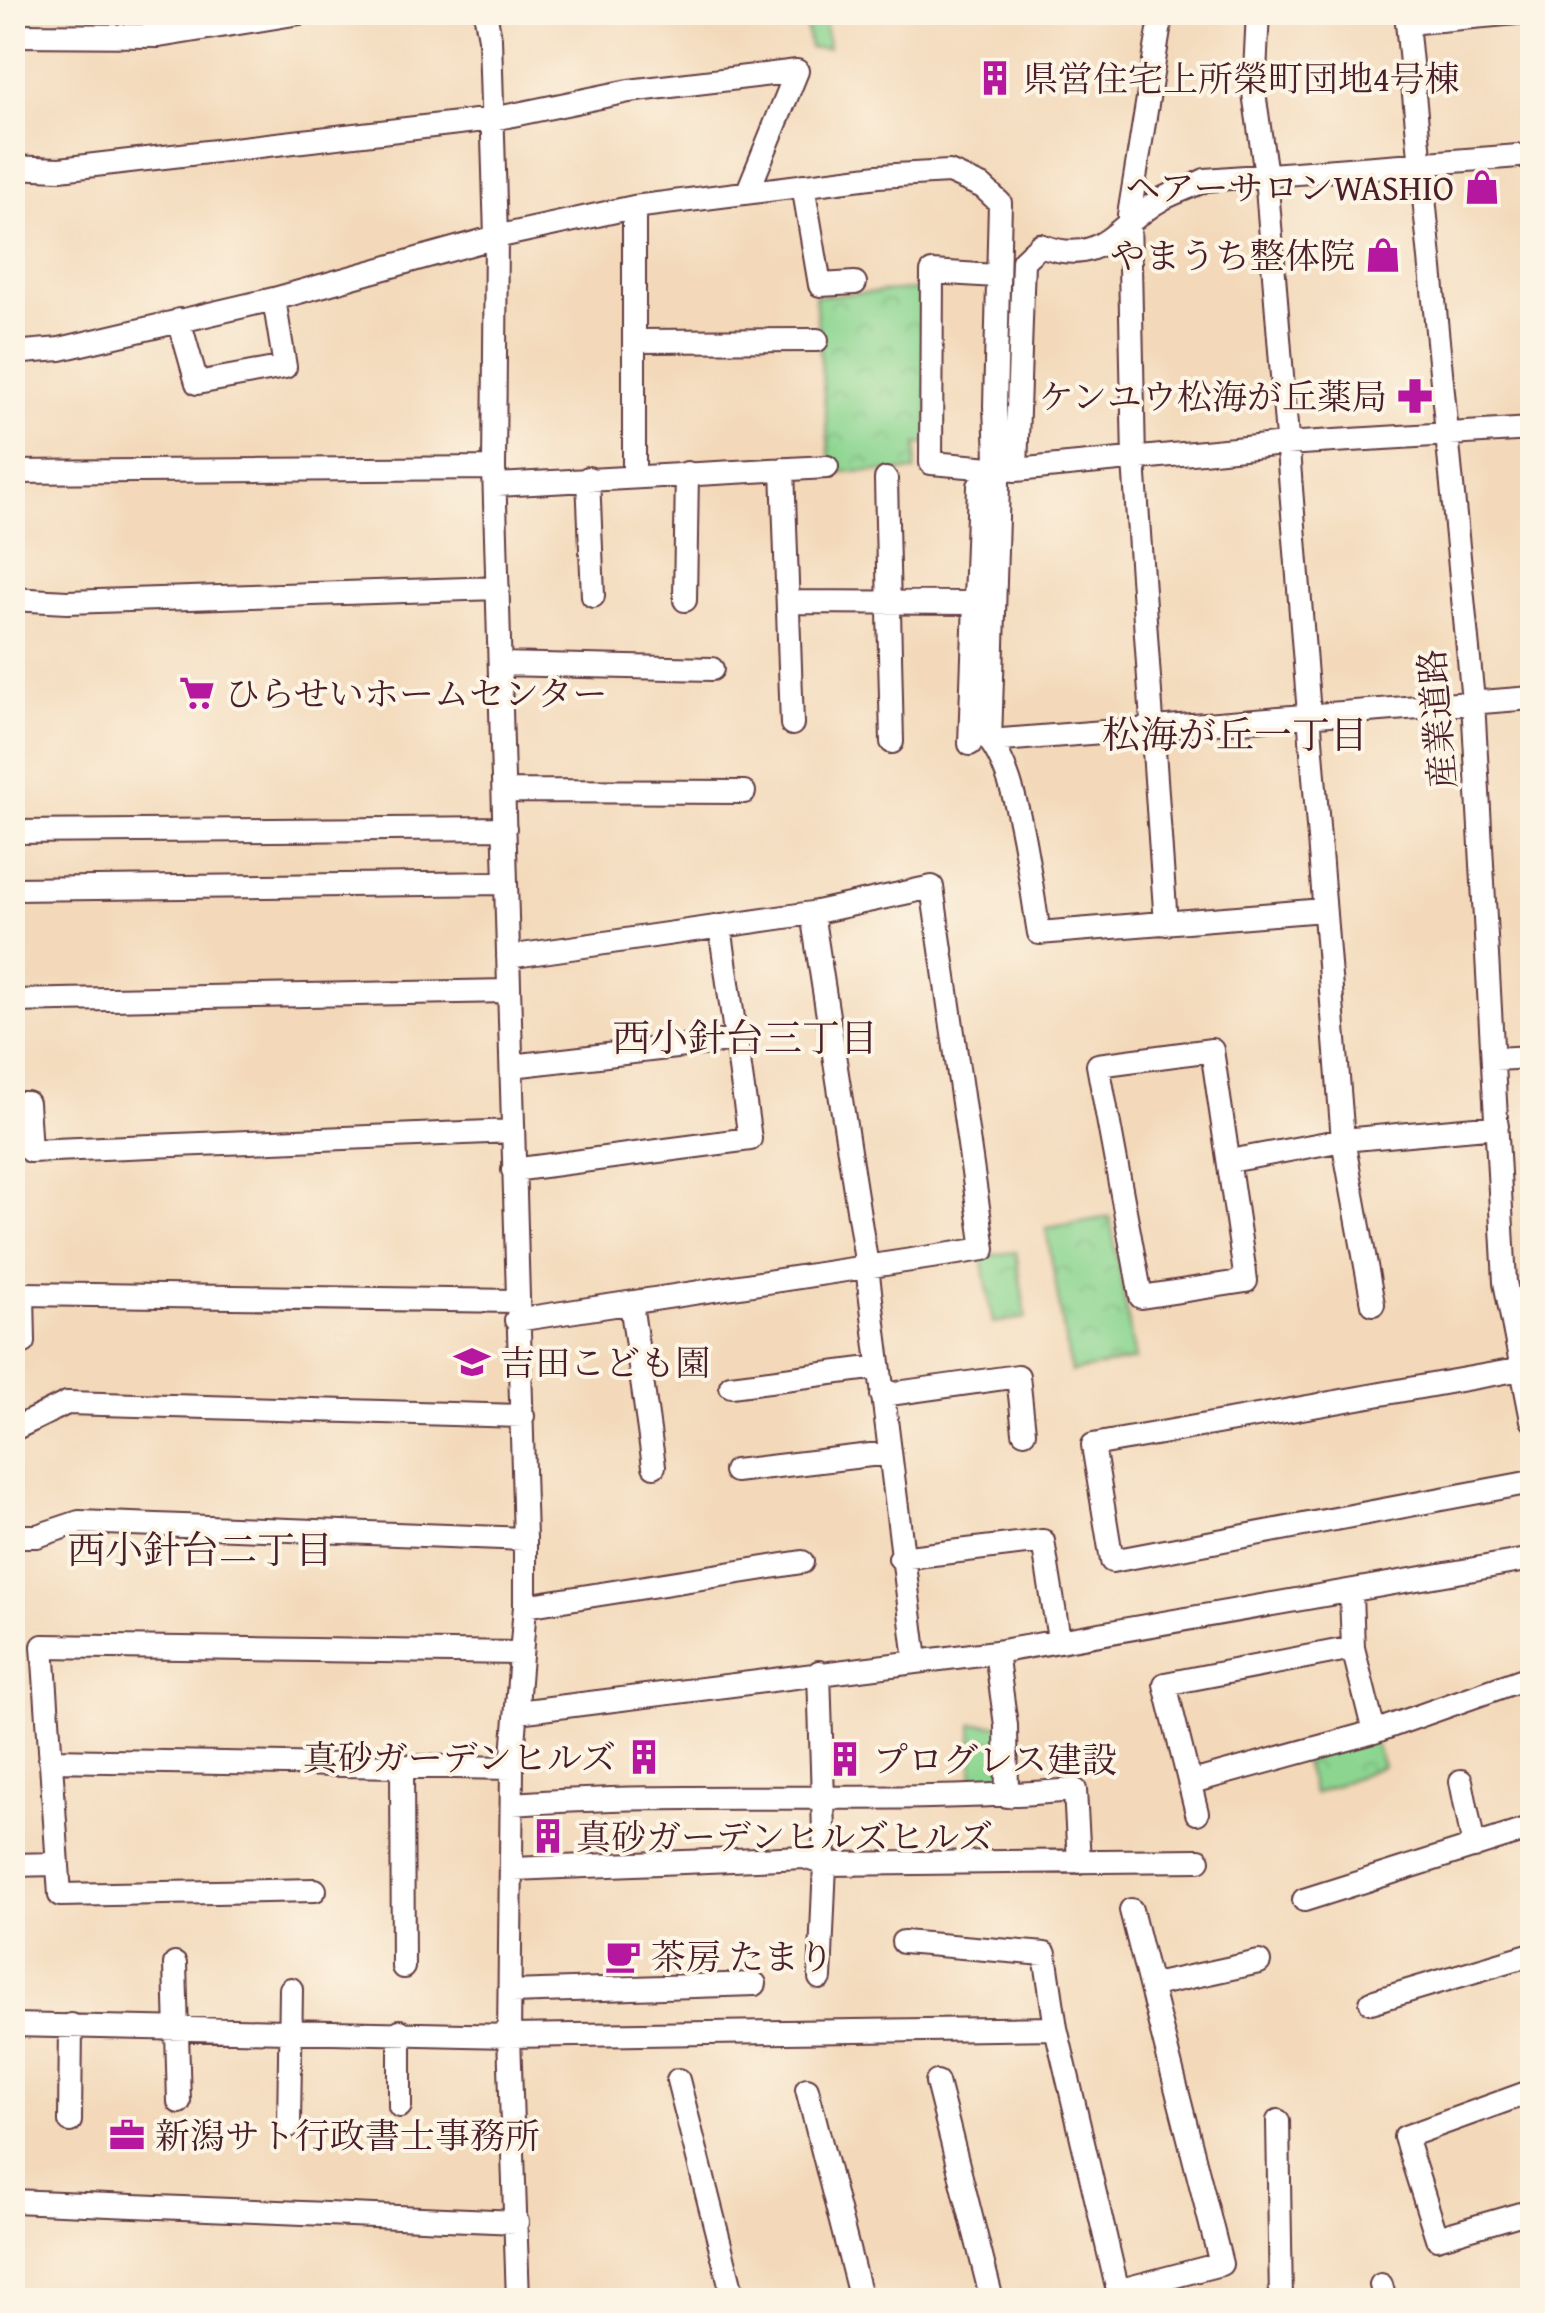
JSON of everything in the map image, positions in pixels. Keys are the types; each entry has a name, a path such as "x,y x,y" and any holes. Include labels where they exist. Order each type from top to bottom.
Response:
{"street":[{"path":"12,36 159,36 306,12"},
{"path":"484,12 493,119 495,477 525,1539 525,1606 512,1768 509,2036 518,2300"},
{"path":"1162,12 1130,226 1134,461 1166,924"},
{"path":"1258,12 1254,93 1266,175 1343,1140 1373,1304"},
{"path":"1406,18 1528,12"},
{"name":"産業道路","path":"1406,18 1472,701 1505,1282 1532,1420"},
{"path":"12,166 60,169 493,119 629,91 797,71 748,190"},
{"path":"980,742 997,475 1023,260 1040,245 1068,256 1093,250 1160,200 1205,180 1532,155"},
{"path":"12,353 60,349 274,300 496,237 634,207 748,190 949,172 983,186 1000,203 996,276 997,475 974,603 980,742"},
{"path":"803,185 820,285 855,283"},
{"path":"634,207 634,475"},
{"path":"996,276 932,272 931,463 997,475 1285,444 1532,428"},
{"path":"178,320 197,383 285,367 274,300"},
{"path":"636,341 817,340"},
{"path":"12,472 588,478 826,467"},
{"path":"783,469 792,724"},
{"path":"685,600 687,473"},
{"path":"588,478 593,596"},
{"path":"886,480 892,742"},
{"path":"12,600 498,588"},
{"path":"788,602 974,603"},
{"path":"500,664 712,669"},
{"path":"980,742 1532,698"},
{"path":"980,742 1000,755 1023,837 1039,933 1323,910"},
{"path":"504,791 744,792"},
{"path":"12,832 504,828"},
{"path":"12,889 506,883"},
{"path":"12,1342 24,1342 23,1294 516,1310 631,1303 984,1250 932,888 812,913 508,957"},
{"path":"812,913 866,1267 916,1660"},
{"path":"514,1170 750,1140 720,926"},
{"path":"12,1001 508,991"},
{"path":"512,1066 736,1040"},
{"path":"1212,1050 1230,1162 1246,1281 1140,1297 1098,1066 1212,1050"},
{"path":"1494,1059 1532,1057"},
{"path":"12,1103 27,1103 30,1150 513,1131"},
{"path":"1230,1162 1343,1140 1498,1126"},
{"path":"631,1303 654,1466"},
{"path":"731,1386 878,1367"},
{"path":"1522,1370 1093,1445 1112,1561 1532,1482"},
{"path":"882,1395 1018,1376 1024,1432"},
{"path":"12,1430 67,1403 523,1416"},
{"path":"735,1471 888,1453"},
{"path":"12,1536 37,1536 79,1522 525,1539"},
{"path":"900,1558 1043,1541 1059,1639"},
{"path":"518,1712 996,1652 1351,1594 1532,1559"},
{"path":"525,1606 802,1562"},
{"path":"1351,1594 1353,1648 1374,1732"},
{"path":"315,1890 60,1896 43,1646 520,1653"},
{"path":"1197,1813 1164,1684 1353,1648"},
{"path":"996,1652 1006,1725 1007,1796"},
{"path":"818,1672 825,1864 820,1978"},
{"path":"1192,1782 1374,1732 1532,1676"},
{"path":"50,1760 512,1768"},
{"path":"402,1766 403,1967"},
{"path":"1461,1781 1474,1847"},
{"path":"512,1804 596,1798 1007,1796 1076,1790 1079,1862"},
{"path":"1304,1900 1532,1828"},
{"path":"513,1868 804,1857 825,1864 1200,1860"},
{"path":"12,1865 56,1864"},
{"path":"903,1942 1045,1954 1056,2028 1118,2296 1221,2264 1153,1984 1131,1910"},
{"path":"1372,2002 1532,1954"},
{"path":"1153,1984 1259,1962"},
{"path":"176,1964 179,2102"},
{"path":"511,1992 755,1984"},
{"path":"289,2126 291,1990"},
{"path":"12,2025 400,2030 509,2036 1056,2028"},
{"path":"70,2121 71,2025"},
{"path":"400,2030 400,2106"},
{"path":"678,2080 734,2300"},
{"path":"937,2082 992,2300"},
{"path":"807,2089 861,2300"},
{"path":"1532,2091 1405,2137 1437,2238 1520,2214 1532,2216"},
{"path":"1278,2120 1281,2300"},
{"path":"12,2201 517,2222"}],"green space":[{"path":"804,13 824,13 828,48 810,48"},
{"path":"928,289 928,444 917,444 915,471 831,472 815,296"},
{"path":"1110,1217 1135,1360 1071,1372 1046,1228"},
{"path":"1016,1252 1026,1318 993,1323 982,1256"},
{"path":"972,1724 1006,1725 1007,1796 973,1795"},
{"path":"1371,1733 1383,1766 1314,1794 1301,1752"}],"place":[{"name":"県営住宅上所榮町団地4号棟","path":"995,78"},
{"name":"ヘアーサロンWASHIO","path":"1482,187"},
{"name":"やまうち整体院","path":"1383,255"},
{"name":"ケンユウ松海が丘薬局","path":"1415,396"},
{"name":"ひらせいホームセンター","path":"197,693"},
{"name":"吉田こども園","path":"472,1362"},
{"name":"真砂ガーデンヒルズ","path":"644,1757"},
{"name":"プログレス建設","path":"845,1759"},
{"name":"真砂ガーデンヒルズヒルズ","path":"548,1836"},
{"name":"茶房 たまり","path":"623,1956"},
{"name":"新潟サト行政書士事務所","path":"127,2135"}],"district":[{"name":"松海が丘一丁目","path":"1235,734"},
{"name":"西小針台三丁目","path":"745,1037"},
{"name":"西小針台二丁目","path":"200,1549"}]}
